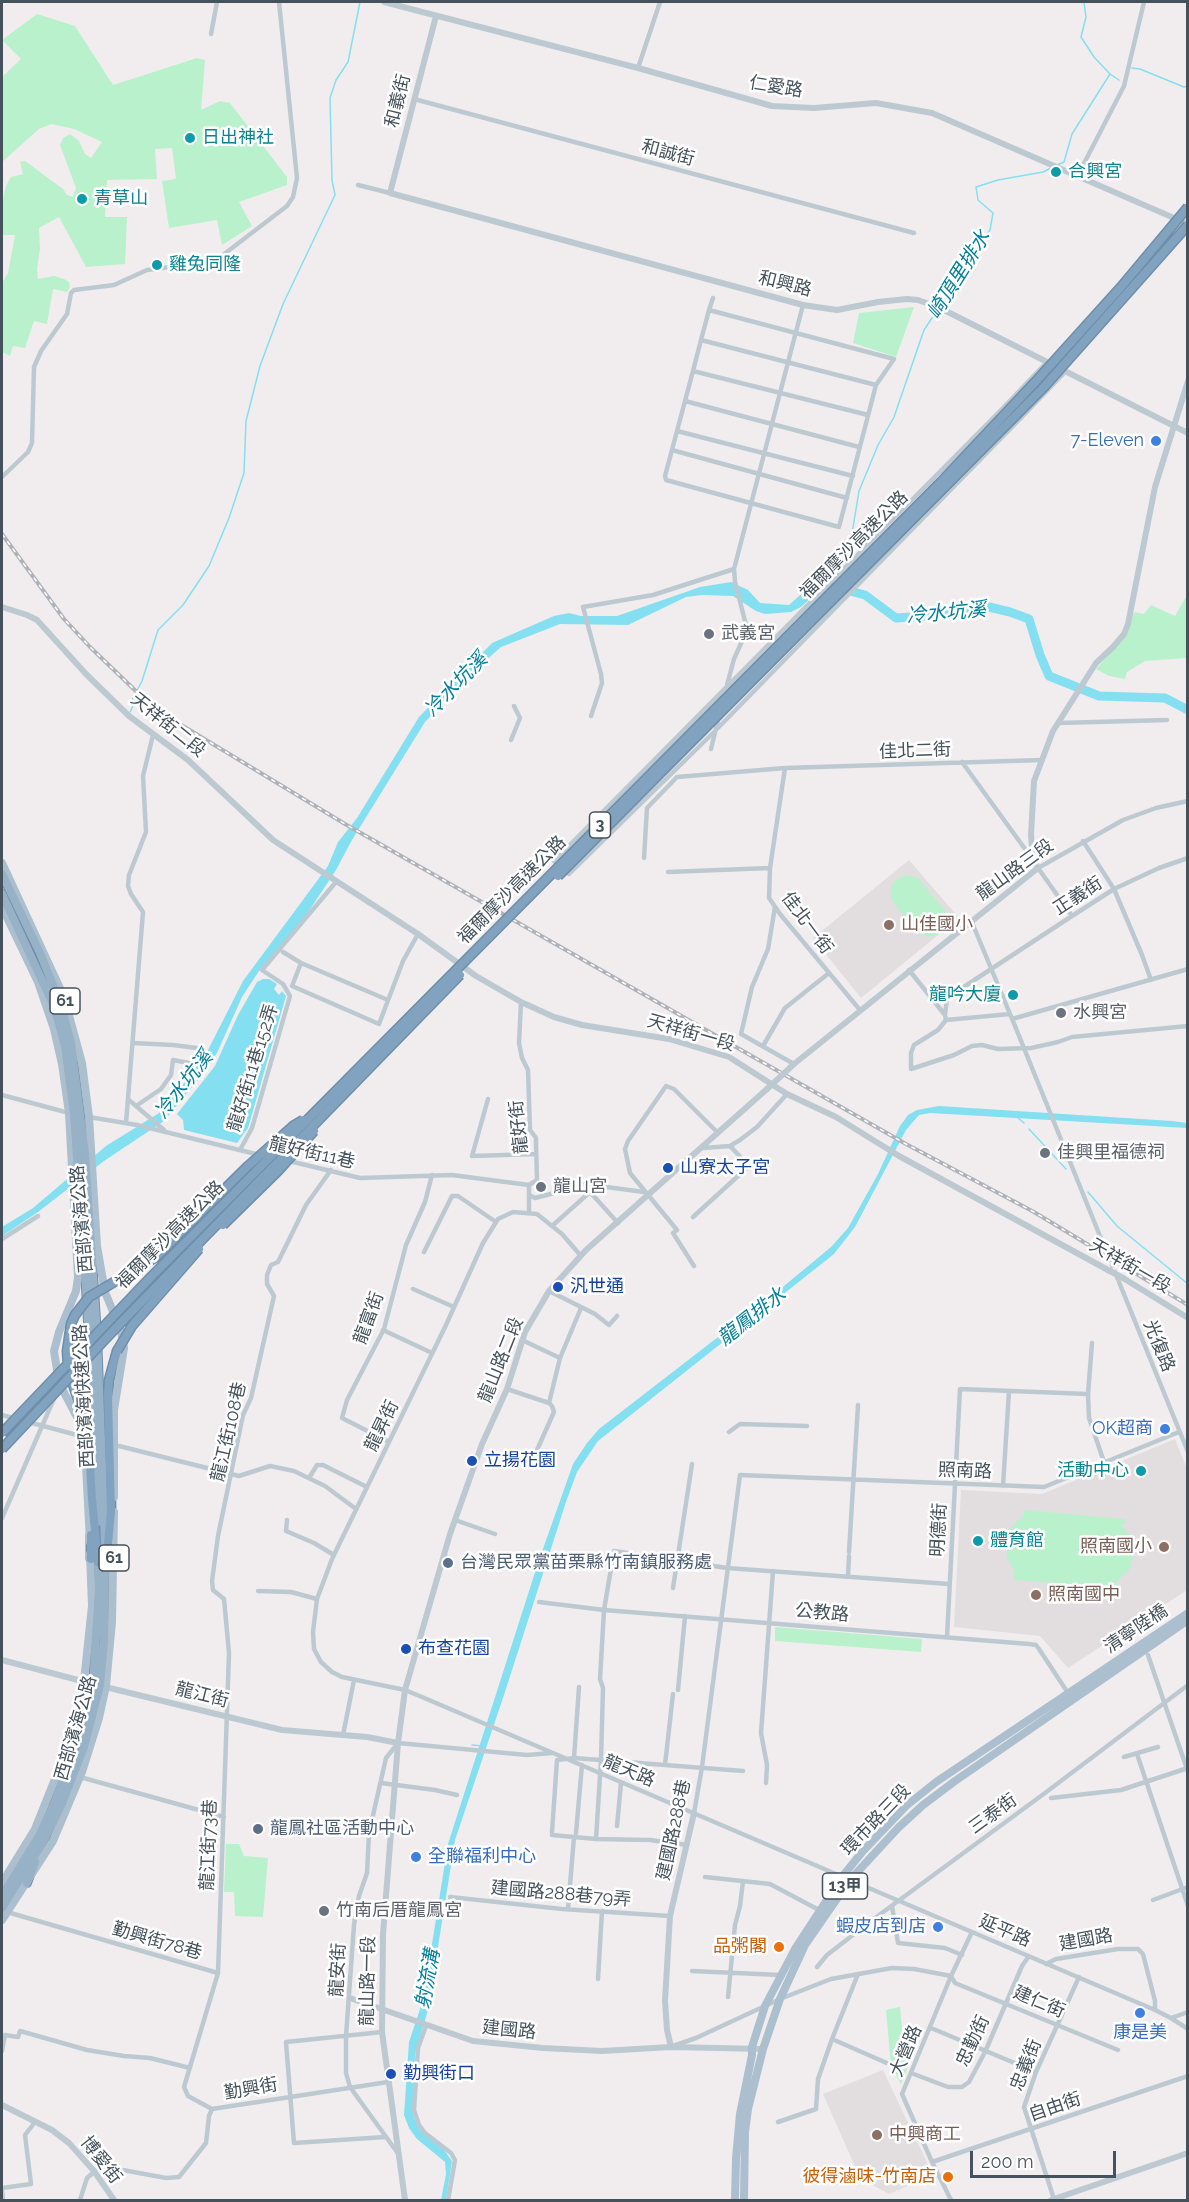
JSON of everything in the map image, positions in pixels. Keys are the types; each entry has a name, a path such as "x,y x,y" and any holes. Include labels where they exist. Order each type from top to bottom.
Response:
{"highway":[{"name":"福爾摩沙高速公路","path":"2,1433 141,1287 940,482 1045,372 1188,207"},
{"name":"福爾摩沙高速公路","path":"2,1449 111,1332 395,1040 1044,387 1188,224"},
{"name":"西部濱海快速公路","path":"2,874 40,952 61,1005 71,1043 78,1115 77,1195 96,1456 98,1562 104,1641 100,1685 84,1747 61,1806 4,1910"},
{"name":"西部濱海快速公路","path":"2,894 54,1006 88,1152 87,1185 98,1360 98,1562"},
{"path":"98,1562 111,1511 108,1396 109,1380 117,1351 132,1326 205,1243 278,1171 395,1040"},
{"path":"98,1562 88,1431 72,1381 67,1351 69,1332 75,1315 89,1297 156,1257 256,1159 293,1126 309,1118"},
{"name":"西部濱海快速公路","path":"2,1895 39,1836 54,1804 100,1685"},
{"path":"27,1883 43,1842"}],"main road":[{"name":"西部濱海公路","path":"2,863 64,997 82,1063 73,1170 77,1195 77,1284 54,1351 55,1367 61,1388 78,1419 85,1446 98,1562 77,1724 35,1829 2,1883"},
{"name":"西部濱海公路","path":"2,907 38,982 78,1115"},
{"name":"西部濱海公路","path":"2,1920 4,1910 27,1883 53,1841 80,1777 112,1622 114,1410 124,1348 121,1331 112,1313 101,1271 97,1246 93,1176 88,1152"},
{"name":"清寧陸橋","path":"1104,1673 1188,1612"},
{"name":"清寧陸橋","path":"1104,1673 1188,1620"},
{"name":"環市路三段","path":"744,2200 745,2132 748,2109 763,2049 780,1999 806,1945 863,1851 906,1806 936,1782 1068,1692 1104,1673"},
{"name":"環市路三段","path":"735,2200 738,2129 752,2047 765,2006 780,1975 819,1910 846,1878 922,1805 1073,1700 1104,1673"}],"street":[{"path":"211,34 216,2"},
{"path":"2,477 28,452 32,443 34,367 40,351 67,314 71,293 74,290 114,285 147,270 209,262 219,258 286,206 293,196 297,178 279,2"},
{"name":"仁愛路","path":"384,2 638,68 771,106 814,108 876,103 915,108 932,113 1078,175 1188,224"},
{"path":"638,68 660,2"},
{"path":"1078,175 1124,86 1144,2"},
{"name":"和義街","path":"390,193 436,16"},
{"name":"和誠街","path":"414,99 914,233"},
{"name":"和興路","path":"358,184 803,305 837,310 907,299 928,303 1188,433"},
{"path":"709,310 894,358 876,385 839,527 666,480 672,450 709,310 713,298"},
{"path":"711,749 734,659 743,639 746,625 734,569 803,305"},
{"path":"701,340 876,385"},
{"path":"1047,362 554,861 569,874 588,856 715,731 1065,372"},
{"path":"693,371 868,415"},
{"path":"1072,916 1033,860 1031,809 1034,781 1053,731 1064,717 1096,663 1124,634 1128,624 1155,487 1188,381"},
{"path":"685,401 859,447"},
{"path":"1003,408 1019,420"},
{"path":"677,431 853,476"},
{"path":"672,450 847,498"},
{"path":"888,524 904,538"},
{"path":"591,716 602,683 602,674 583,607 653,595 734,569"},
{"path":"815,598 831,612"},
{"name":"天祥街二段","path":"2,607 38,620 86,674 129,716 207,777 273,840 334,880"},
{"path":"740,674 756,688"},
{"path":"512,740 520,718 514,706"},
{"path":"1059,723 1167,720"},
{"path":"126,1123 143,912 128,886 129,875 146,832 143,776 153,735"},
{"path":"656,759 672,773"},
{"path":"962,762 1042,760"},
{"name":"佳北二街","path":"644,858 648,808 677,777 785,768 962,762 1033,860"},
{"name":"佳北一街","path":"785,768 770,868 769,898 860,1010"},
{"name":"龍山路三段","path":"767,1089 794,1064 909,970 1038,868 1123,820 1188,801"},
{"path":"603,813 618,827"},
{"path":"1083,841 1114,889 1151,980"},
{"name":"正義街","path":"945,1017 947,998 1072,916 1114,889 1159,868 1188,858"},
{"path":"668,872 770,868"},
{"path":"301,963 292,986 379,1024 403,961 418,934 334,880"},
{"name":"龍好街11巷152弄","path":"240,1150 252,1128 290,996 283,984 262,970 334,880"},
{"path":"775,907 768,949 752,987 741,1034 794,1064"},
{"path":"971,920 1104,1246"},
{"name":"天祥街一段","path":"418,934 446,956 476,975 521,1002 554,1017 582,1025 669,1039 729,1057 787,1094 836,1117 899,1156 1108,1270 1121,1280 1188,1317"},
{"path":"283,952 301,963 388,1000"},
{"path":"945,1017 1011,1017 1188,969"},
{"path":"909,970 945,1017"},
{"path":"763,1046 785,1008 829,973"},
{"name":"龍好街","path":"521,1002 519,1043 522,1058 528,1070 530,1130 536,1138 537,1180 529,1185 529,1212"},
{"path":"945,1017 938,1030 914,1046 911,1053 911,1069 954,1055 972,1046 982,1045 998,1049 1031,1048 1072,1037 1188,1026"},
{"path":"133,1043 204,1049"},
{"path":"136,1106 160,1089 171,1075 173,1060 195,1064"},
{"path":"694,1266 673,1233 677,1230 630,1173 625,1149 628,1141 666,1086 674,1089 718,1133"},
{"name":"龍山路二段","path":"405,1690 455,1520 482,1444 507,1389 525,1332 549,1291 581,1256 646,1195 703,1148 767,1089"},
{"path":"703,1148 730,1146 757,1127 787,1094"},
{"name":"龍好街11巷","path":"2,1095 78,1115 161,1129 360,1178 452,1175 529,1185"},
{"path":"488,1099 472,1156 536,1154"},
{"path":"129,1100 161,1129"},
{"path":"693,1217 749,1166 730,1146"},
{"name":"龍江街108巷","path":"226,1717 229,1637 224,1599 213,1590 212,1581 218,1536 243,1415 251,1398 274,1296 267,1284 267,1275 271,1265 278,1262 302,1212 331,1170"},
{"name":"龍富街","path":"389,1442 342,1418 347,1400 383,1330 406,1245 425,1202 432,1175"},
{"path":"529,1195 535,1198 570,1190 576,1183 646,1195"},
{"path":"552,1226 590,1192 618,1223"},
{"path":"424,1252 452,1196 458,1196 496,1222 513,1212 537,1214 581,1256"},
{"path":"2,1239 38,1216"},
{"name":"龍昇街","path":"405,1690 354,1680 332,1672 321,1662 314,1649 313,1632 317,1599 334,1555 483,1243 496,1222"},
{"name":"光復路","path":"1121,1280 1188,1452"},
{"path":"413,1289 454,1307"},
{"path":"549,1291 595,1314 609,1325 617,1316"},
{"path":"549,1403 560,1358 581,1308"},
{"path":"383,1330 432,1353"},
{"path":"522,1340 560,1358"},
{"path":"1092,1343 1088,1394 1089,1418 1104,1462"},
{"path":"2,1518 56,1394 61,1388"},
{"path":"507,1389 549,1403 554,1412 537,1450"},
{"name":"明德街","path":"947,1637 960,1389 1009,1391"},
{"path":"1003,1486 1009,1391 1088,1394"},
{"path":"848,1575 858,1405"},
{"path":"2,1415 77,1435"},
{"path":"729,1432 740,1424 807,1426"},
{"name":"照南路","path":"740,1475 1044,1487 1179,1432"},
{"path":"120,1446 232,1475 245,1475 270,1466 294,1471 309,1478 356,1509"},
{"path":"673,1588 692,1464"},
{"path":"309,1478 317,1465 323,1465 367,1487"},
{"name":"建國路288巷","path":"671,2047 665,2001 670,1916 694,1813 702,1767 740,1475"},
{"path":"287,1520 286,1531 334,1555"},
{"path":"455,1520 495,1534"},
{"path":"596,1839 601,1761 603,1688 600,1679 604,1610 614,1551 727,1568 950,1584"},
{"path":"766,1783 761,1733 773,1571"},
{"path":"258,1591 291,1592 317,1599"},
{"name":"公教路","path":"539,1602 604,1610 1036,1645 1073,1700"},
{"path":"678,1690 685,1616"},
{"path":"1051,1798 1121,1790 1187,1769 1148,1655"},
{"name":"龍江街","path":"2,1660 282,1730 343,1735 398,1743"},
{"path":"343,1735 354,1680"},
{"name":"三泰街","path":"817,1967 827,1955 1188,1685"},
{"path":"574,1758 579,1687"},
{"name":"龍天路","path":"405,1690 846,1878"},
{"name":"龍山路一段","path":"405,1690 398,1743 383,1934 382,2032 405,2200"},
{"path":"665,1765 673,1694"},
{"name":"龍江街73巷","path":"218,1973 226,1717"},
{"path":"398,1743 527,1755 552,1753"},
{"name":"龍安街","path":"398,1743 386,1758 369,1833 367,1873 359,1896 354,1925 346,2036 346,2073 350,2087 399,2154"},
{"path":"1124,1757 1158,1747"},
{"path":"1137,1754 1185,1888 1188,1906"},
{"path":"687,1845 650,1840 596,1839 552,1833 557,1760 574,1758 743,1771"},
{"path":"568,1909 582,1765"},
{"path":"80,1777 224,1817"},
{"path":"381,1783 457,1795"},
{"path":"617,1826 621,1783"},
{"path":"705,1877 770,1884 819,1910"},
{"name":"延平路","path":"846,1878 1155,2010 1188,2030"},
{"path":"728,1997 735,1925 743,1881"},
{"path":"1154,1899 1185,1888"},
{"name":"建國路288巷79弄","path":"450,1897 568,1909 670,1916"},
{"path":"892,1906 898,1943 945,1948 962,1954"},
{"name":"勤興街78巷","path":"4,1910 218,1973 184,2087 188,2096 213,2109"},
{"path":"598,1979 602,1911"},
{"name":"大營路","path":"951,2200 902,2094 951,1976 972,1932"},
{"name":"建國路","path":"1046,1964 1056,1959 1118,1949 1138,1949 1143,1954 1155,2001 1155,2010"},
{"name":"忠勤街","path":"911,2073 948,2087 962,2087 969,2082 985,2052 1022,1966 1029,1956"},
{"name":"建國路","path":"671,2047 823,1981 892,1968 914,1969 951,1976"},
{"path":"692,1971 780,1975"},
{"path":"778,2122 816,2109 818,2079 858,1974"},
{"name":"建仁街","path":"951,1976 955,1983 1118,2050"},
{"name":"忠義街","path":"1052,2200 1024,2107 1036,2072 1079,1977"},
{"name":"建國路","path":"350,1998 473,2042 543,2049 602,2051 671,2047 763,2049"},
{"path":"1171,2018 1188,2012"},
{"path":"425,2025 418,2048 414,2110 419,2125 425,2133 451,2153 455,2160 448,2200"},
{"path":"931,2028 1036,2072"},
{"path":"2,2052 5,2035 18,2037 20,2031 87,2050 150,2058 190,2068"},
{"path":"382,2032 286,2042 294,2143 385,2137"},
{"path":"832,2039 889,2064"},
{"name":"自由街","path":"932,2162 1188,2076"},
{"name":"勤興街","path":"94,2171 101,2166 166,2178 180,2177 206,2143 209,2116 213,2109 388,2082"},
{"name":"博愛街","path":"2,2105 52,2130 69,2143 94,2171 114,2200"},
{"path":"3,2200 2,2189 30,2184 25,2135 35,2122"},
{"path":"1052,2200 1188,2153"},
{"path":"80,2200 87,2178 94,2171"}],"shaded area":[{"name":"山佳國小","path":"909,860 959,918 861,998 813,938"},
{"name":"照南國中","path":"1175,1439 1187,1469 1187,1590 1068,1668 1040,1636 954,1627 961,1490 1042,1494"},
{"name":"中興商工","path":"883,2070 933,2175 889,2194 860,2178 823,2094"}],"green space":[{"path":"37,14 75,26 113,85 197,58 205,60 201,110 220,101 230,103 287,177 287,185 239,202 252,226 222,245 217,220 169,228 162,181 176,179 172,148 155,149 157,179 107,180 105,217 127,217 125,264 86,267 59,217 39,228 38,279 54,276 69,282 70,287 67,292 53,289 47,324 34,321 25,348 13,346 10,356 2,352 2,283 8,273 15,235 2,235 2,204 6,186 11,177 23,174 20,162 25,161 63,189 67,195 73,197 76,188 60,145 63,138 70,134 79,141 85,154 91,158 102,142 74,129 51,124 39,129 2,162 2,77 21,59 2,40"},
{"path":"914,307 896,357 853,343 859,313"},
{"path":"1187,595 1187,658 1145,661 1127,672 1125,679 1109,676 1096,669 1126,635 1134,612 1144,614 1151,605 1175,616"},
{"path":"906,875 918,878 946,912 947,925 938,935 929,937 919,934 892,901 890,894 892,884"},
{"path":"1024,1510 1125,1519 1126,1523 1121,1525 1131,1536 1135,1550 1130,1569 1116,1582 1116,1587 1014,1580 1014,1570 1007,1557 1006,1542 1010,1528 1024,1515"},
{"path":"775,1627 922,1639 921,1652 775,1641"},
{"path":"226,1844 239,1844 244,1856 268,1858 263,1917 235,1916 234,1892 224,1892"},
{"path":"900,2007 903,2039 917,2043 901,2084 891,2065 886,2010"}],"water":[{"path":"818,579 828,583 801,607 791,612 765,614 733,596 702,595 686,597 628,625 560,624 501,647 477,668 425,722 336,870 303,920 261,968 242,997 217,1053 164,1121 104,1161 38,1212 2,1236 2,1227 33,1208 106,1146 159,1113 178,1091 206,1054 243,981 328,866 338,842 357,818 419,717 492,643 554,616 569,613 581,616 617,616 700,587 731,582 748,590 760,603 789,605"},
{"path":"269,979 277,984 274,989 279,995 282,991 286,996 248,1128 237,1143 184,1130 183,1120 177,1114 215,1066 238,1015 257,982"},
{"name":"射流溝","path":"939,1106 1172,1121 1187,1123 1187,1128 930,1113 919,1115 906,1130 855,1227 834,1254 598,1441 577,1472 566,1502 455,1840 428,2010 415,2054 414,2118 420,2130 442,2147 452,2161 446,2200 441,2200 446,2174 445,2162 417,2139 404,2115 409,2042 423,2000 448,1844 538,1563 573,1464 599,1429 831,1247 848,1228 878,1174 900,1126 908,1115 917,1110"}],"waterway":[{"path":"130,712 133,706 132,700 142,681 158,630 183,605 209,566 229,518 244,473 246,421 260,366 283,304 335,195 332,180 330,98 336,80 348,62 360,2"},
{"name":"崎頂里排水","path":"1057,165 1064,162 1072,134 1110,74 1094,57 1081,37 1086,17 1084,2"},
{"path":"1132,68 1140,69 1184,87 1188,86"},
{"path":"1110,74 1119,80"},
{"name":"崎頂里排水","path":"941,305 990,230 993,213 978,200 976,187 998,180 1043,172 1053,167"},
{"name":"崎頂里排水","path":"823,581 848,558 859,491 878,445 894,417 924,330 938,309"},
{"name":"冷水坑溪","path":"820,583 865,595 896,618 927,616 954,609 989,607 1010,612 1029,619 1049,676 1099,696 1165,698 1188,710"},
{"name":"龍鳳排水","path":"1018,1118 1024,1123"},
{"path":"1029,1129 1066,1169"},
{"path":"1088,1192 1117,1226 1188,1284"},
{"name":"龍鳳排水","path":"472,1745 482,1746"}],"tunnel":[{"path":"1104,1246 1119,1282"}],"railway":[{"path":"2,534 64,619 90,647 140,695 178,723 345,824 906,1144 1034,1212 1188,1305"}],"place":[{"name":"日出神社","path":"190,138"},
{"name":"合興宮","path":"1056,172"},
{"name":"青草山","path":"82,199"},
{"name":"雞兔同隆","path":"157,265"},
{"name":"7-Eleven","path":"1156,441"},
{"name":"武義宮","path":"709,634"},
{"name":"山佳國小","path":"889,925"},
{"name":"龍吟大廈","path":"1013,995"},
{"name":"水興宮","path":"1061,1013"},
{"name":"佳興里福德祠","path":"1045,1153"},
{"name":"山寮太子宮","path":"668,1168"},
{"name":"龍山宮","path":"541,1187"},
{"name":"汎世通","path":"558,1287"},
{"name":"OK超商","path":"1165,1429"},
{"name":"立揚花園","path":"472,1461"},
{"name":"活動中心","path":"1141,1471"},
{"name":"體育館","path":"978,1541"},
{"name":"照南國小","path":"1164,1547"},
{"name":"台灣民眾黨苗栗縣竹南鎮服務處","path":"448,1563"},
{"name":"照南國中","path":"1036,1595"},
{"name":"布查花園","path":"406,1649"},
{"name":"龍鳳社區活動中心","path":"258,1829"},
{"name":"全聯福利中心","path":"416,1857"},
{"name":"竹南后厝龍鳳宮","path":"324,1911"},
{"name":"蝦皮店到店","path":"938,1927"},
{"name":"品粥閣","path":"779,1947"},
{"name":"康是美","path":"1140,2013"},
{"name":"勤興街口","path":"391,2074"},
{"name":"中興商工","path":"877,2135"},
{"name":"彼得滷味-竹南店","path":"948,2177"}]}
